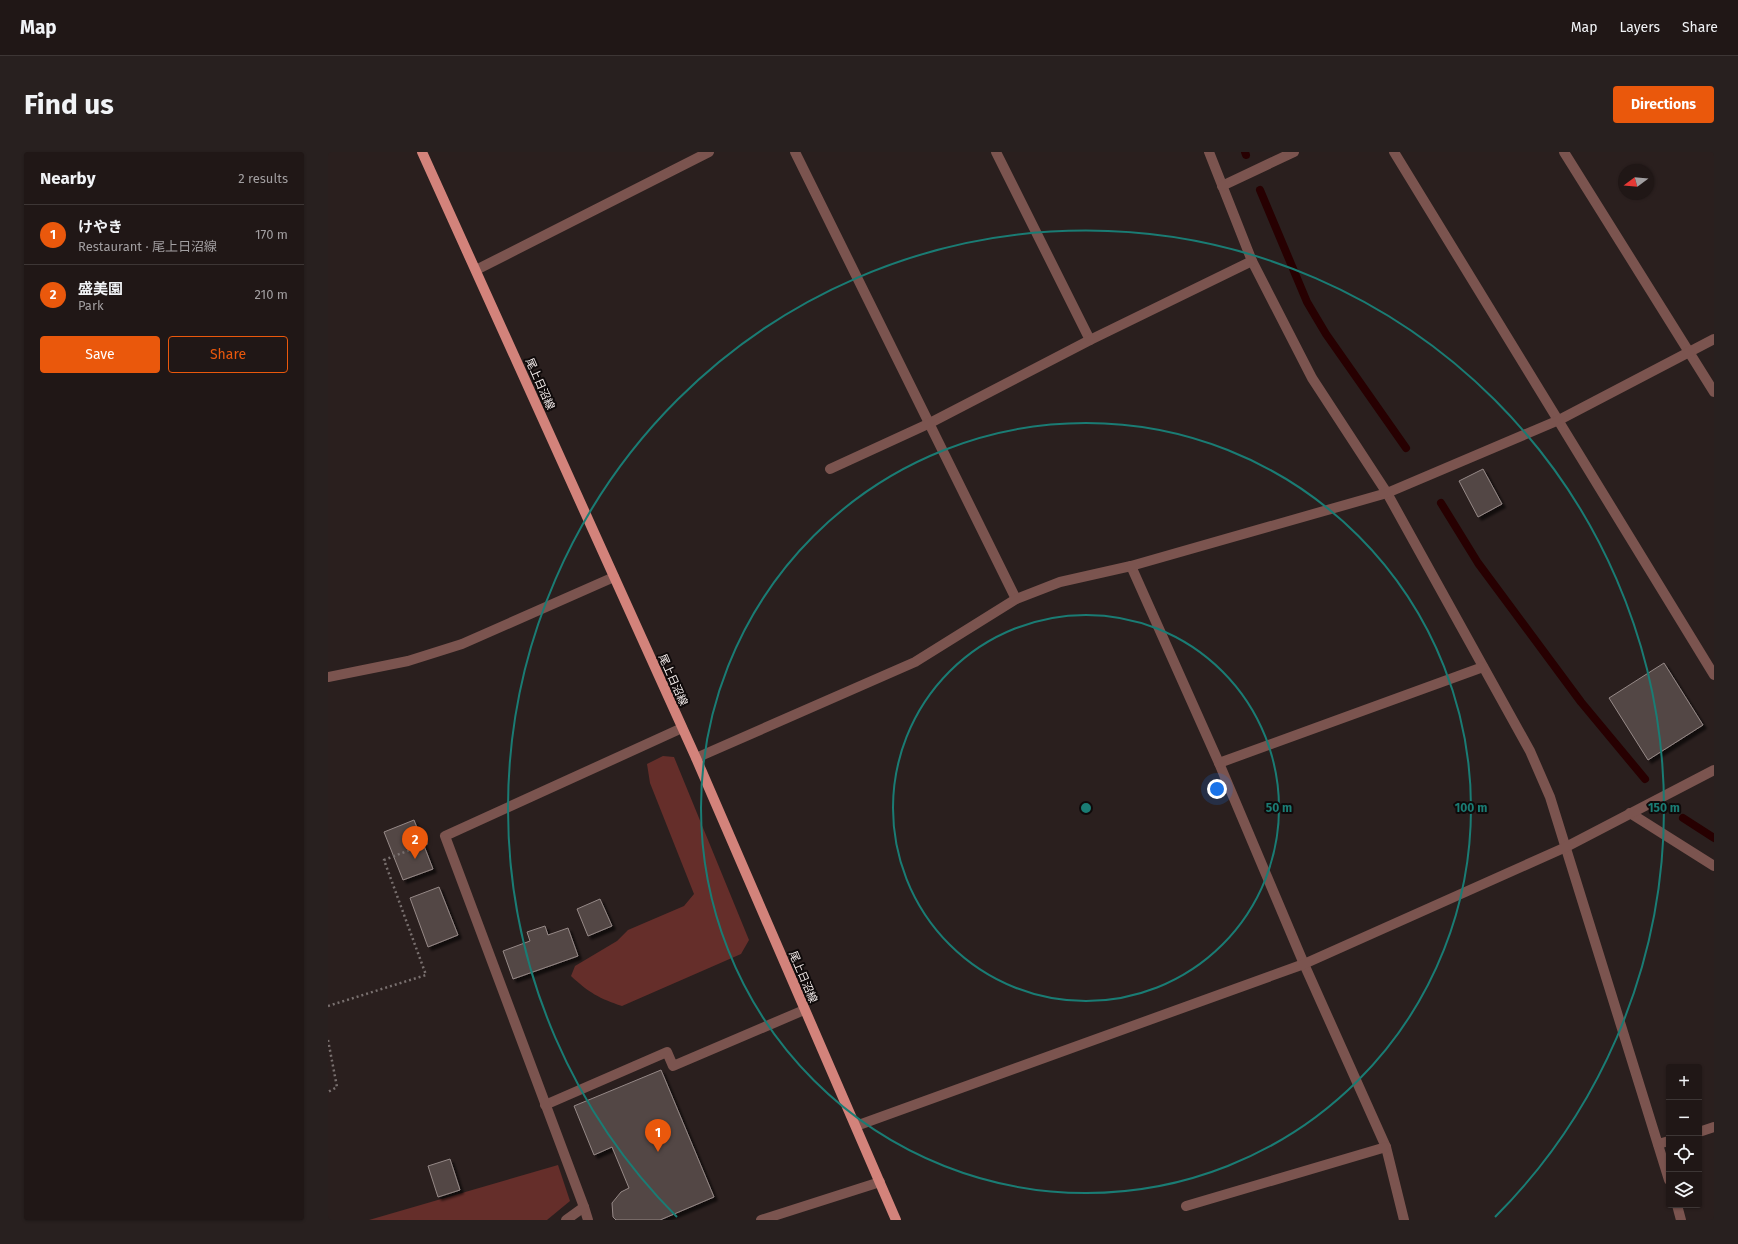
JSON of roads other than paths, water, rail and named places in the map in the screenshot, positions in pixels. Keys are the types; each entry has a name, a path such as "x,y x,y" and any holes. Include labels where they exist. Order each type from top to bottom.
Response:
{"main road":[{"name":"尾上日沼線","path":"422,152 696,758 896,1220"}],"street":[{"path":"476,270 709,152"},
{"path":"795,152 928,424 1016,599"},
{"path":"996,152 1090,340"},
{"path":"1209,152 1252,261 1312,378 1387,493 1530,751 1550,797 1667,1172"},
{"path":"1222,186 1294,152"},
{"path":"1394,152 1714,675"},
{"path":"1564,152 1714,392"},
{"path":"830,469 928,424 1090,340 1252,261"},
{"path":"696,758 915,662 1016,599 1060,582 1131,566 1387,493 1559,420 1690,353 1714,339"},
{"path":"1131,566 1219,763 1304,964 1386,1147 1404,1220"},
{"path":"328,677 408,662 462,644 614,577"},
{"path":"1219,763 1483,667"},
{"path":"588,1220 445,836 682,728"},
{"path":"856,1126 1304,964 1566,847 1714,770"},
{"path":"1630,813 1714,866"},
{"path":"545,1105 667,1052 673,1066 804,1010"},
{"path":"1702,1131 1714,1127"},
{"path":"1658,1144 1666,1142"},
{"path":"1186,1206 1386,1147"},
{"path":"761,1220 880,1182"},
{"path":"566,1220 584,1207"},
{"path":"1678,1208 1681,1220"}],"waterway":[{"path":"1260,190 1307,302 1326,334 1406,448"},
{"path":"1441,503 1478,563 1581,702 1645,779"},
{"path":"1683,818 1714,838"}],"place":[{"name":"盛美園","path":"415,859"},
{"name":"けやき","path":"658,1152"}]}
